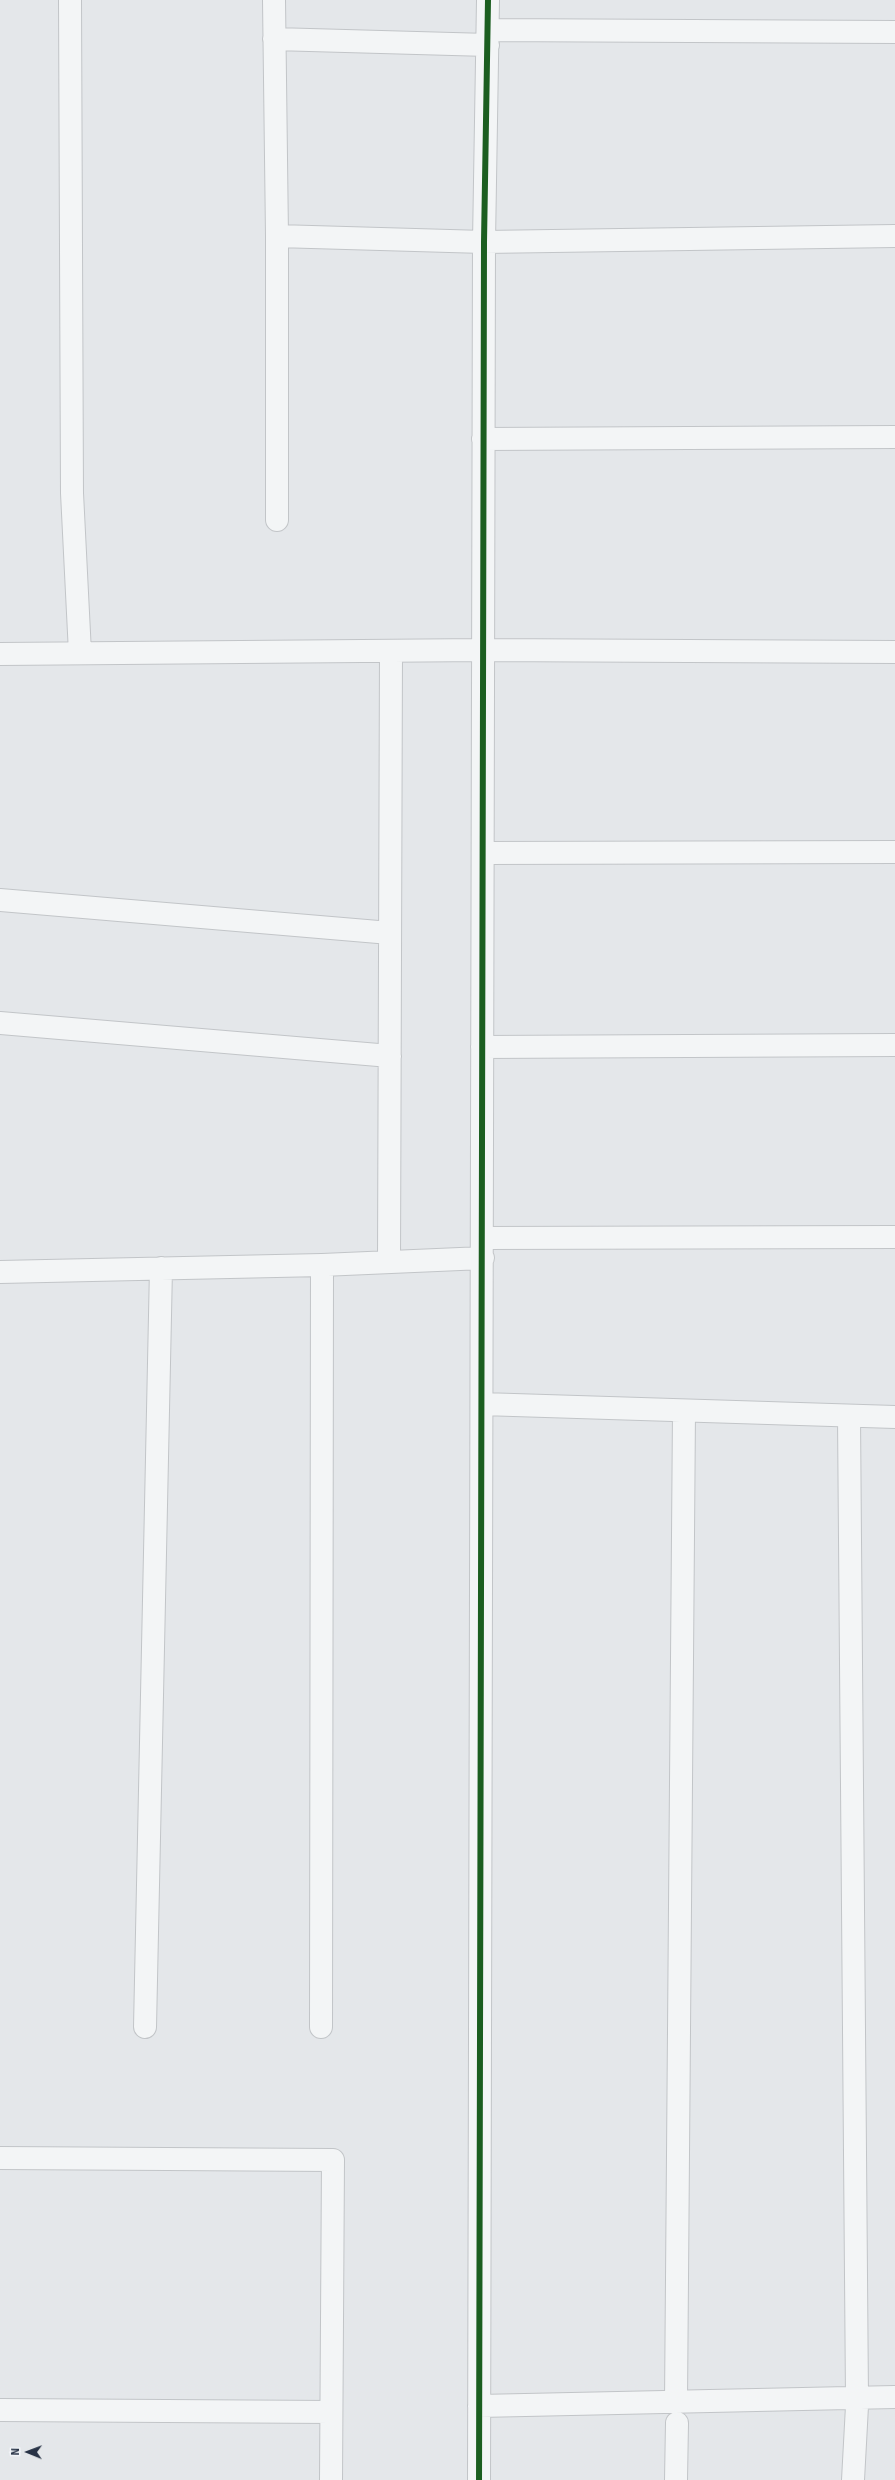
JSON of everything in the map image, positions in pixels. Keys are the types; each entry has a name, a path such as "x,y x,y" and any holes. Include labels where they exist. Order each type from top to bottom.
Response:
{"street":[{"path":"70,0 72,493 80,653"},
{"path":"274,0 277,236 276,520"},
{"path":"479,2480 483,1248 483,439 484,242 488,0"},
{"path":"274,40 895,32"},
{"path":"277,236 484,242 895,236"},
{"path":"483,439 895,437"},
{"path":"0,654 391,652 483,650 895,652"},
{"path":"390,1261 391,652"},
{"path":"482,853 895,852"},
{"path":"0,900 390,933"},
{"path":"0,1023 390,1056"},
{"path":"482,1047 895,1045"},
{"path":"0,1272 322,1265 390,1261 483,1248 895,1237"},
{"path":"321,2028 322,1265"},
{"path":"145,2027 161,1268"},
{"path":"482,1404 848,1417 895,1417"},
{"path":"676,2402 684,1411"},
{"path":"848,1417 857,2402 853,2480"},
{"path":"0,2158 333,2160 331,2480"},
{"path":"479,2406 676,2402 857,2402 895,2397"},
{"path":"0,2410 331,2412"},
{"path":"676,2480 677,2423"}],"cycle path":[{"path":"479,2480 484,242 488,0"}]}
